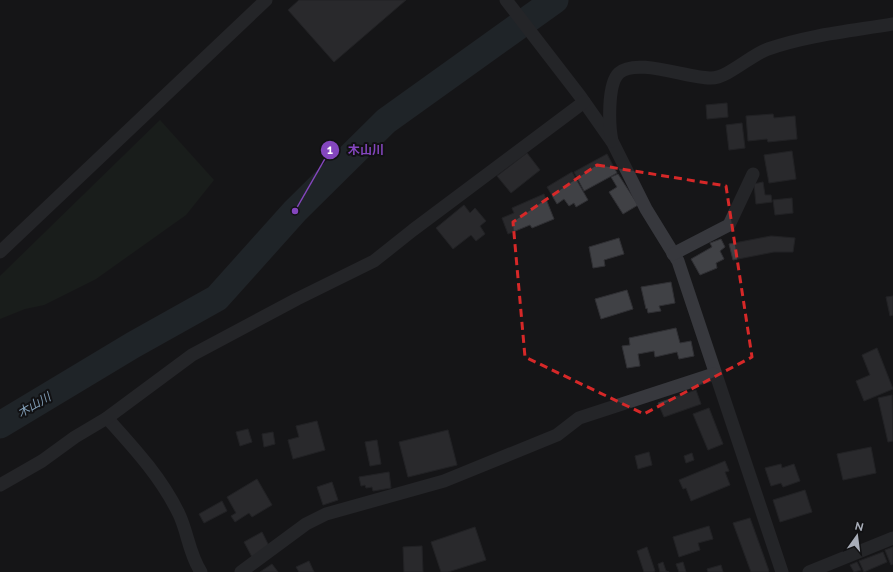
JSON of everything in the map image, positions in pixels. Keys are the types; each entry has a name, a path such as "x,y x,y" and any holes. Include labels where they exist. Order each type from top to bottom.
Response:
{"street":[{"path":"0,252 266,0"},
{"path":"506,0 582,99 613,143 646,209 678,261 714,374 782,572"},
{"path":"613,143 609,125 610,105 616,78 619,73 629,68 644,68 695,77 713,78 741,65 766,49 798,40 893,24"},
{"path":"0,485 42,461 75,437 107,418 192,355 297,299 374,261 582,99"},
{"path":"674,254 729,224 753,174"},
{"path":"242,572 306,524 326,514 444,481 557,435 579,418 714,374"},
{"path":"107,418 146,460 166,491 180,516 193,561 201,572"},
{"path":"809,572 893,538"}],"highlighted area":[{"path":"597,165 726,186 752,357 644,414 525,357 513,222"}],"shaded area":[{"path":"160,120 214,180 186,215 96,279 44,305 25,309 0,319 0,276"}],"building":[{"path":"299,0 406,0 334,62 288,10"},
{"path":"727,103 728,117 707,119 706,105"},
{"path":"773,114 774,118 795,116 797,139 768,142 767,139 748,141 746,116"},
{"path":"742,123 745,148 729,150 726,125"},
{"path":"792,151 796,179 769,183 764,155"},
{"path":"527,153 540,170 511,193 497,176"},
{"path":"607,154 617,173 584,191 574,172"},
{"path":"572,172 588,200 576,207 574,203 569,206 564,199 557,204 547,187"},
{"path":"618,174 638,205 623,214 609,192 617,187 611,177"},
{"path":"763,182 765,195 771,195 772,202 756,204 754,184"},
{"path":"544,194 554,219 532,228 530,225 508,234 502,218 514,213 512,208"},
{"path":"792,198 793,213 775,215 773,200"},
{"path":"464,205 470,213 475,208 486,221 480,226 485,234 476,241 471,235 453,249 436,228"},
{"path":"771,236 795,238 793,252 774,252 733,260 729,244"},
{"path":"619,238 624,254 604,260 605,266 593,268 589,247"},
{"path":"721,239 725,247 720,251 724,259 716,263 717,268 700,275 691,259 712,247 710,243"},
{"path":"671,282 675,303 659,306 661,311 648,313 641,287"},
{"path":"627,290 633,309 601,319 595,299"},
{"path":"893,296 893,315 890,316 886,297"},
{"path":"676,328 680,343 691,341 694,356 679,359 677,352 655,357 654,351 638,354 640,366 627,368 622,346 630,345 629,338"},
{"path":"877,348 893,389 864,401 856,381 870,375 862,355"},
{"path":"696,390 701,404 664,417 658,403"},
{"path":"892,395 893,441 888,442 878,398"},
{"path":"709,408 723,444 708,450 693,414"},
{"path":"317,421 325,450 293,459 288,440 299,437 296,426"},
{"path":"248,429 252,442 240,446 236,432"},
{"path":"448,430 457,465 408,477 399,442"},
{"path":"273,432 275,444 264,447 262,434"},
{"path":"377,440 381,464 370,466 365,442"},
{"path":"871,447 876,473 843,480 837,454"},
{"path":"649,452 652,465 638,469 635,456"},
{"path":"692,453 694,460 686,463 684,456"},
{"path":"725,461 729,471 725,472 730,485 691,501 686,488 683,489 679,480"},
{"path":"781,464 782,468 794,464 800,481 783,487 781,483 771,486 765,468"},
{"path":"389,472 391,488 373,491 372,487 366,488 365,485 361,486 359,477"},
{"path":"257,479 272,505 252,517 249,513 235,522 231,516 236,513 227,497"},
{"path":"332,482 338,500 323,505 317,487"},
{"path":"805,490 812,512 780,522 773,500"},
{"path":"222,501 227,511 204,523 199,514"},
{"path":"750,518 769,571 768,572 751,572 733,523"},
{"path":"709,526 713,539 698,543 700,550 679,557 673,537"},
{"path":"475,527 486,560 448,572 441,572 431,542"},
{"path":"262,532 270,548 252,557 244,542"},
{"path":"422,546 423,572 404,572 403,547"},
{"path":"647,547 655,571 653,572 644,572 637,551"},
{"path":"893,547 893,564 891,565 885,550"},
{"path":"883,552 887,562 864,572 859,561"},
{"path":"309,561 314,572 299,572 296,567"},
{"path":"663,562 666,571 669,572 660,572 658,564"},
{"path":"683,562 686,572 679,572 676,564"},
{"path":"857,562 861,570 854,572 850,565"},
{"path":"272,564 278,572 260,572"},
{"path":"721,565 723,572 708,572 707,569"}],"waterway":[{"name":"木山川","path":"0,425 133,345 217,298 295,211 386,121 555,0"}],"place":[{"name":"木山川","path":"295,211"}]}
